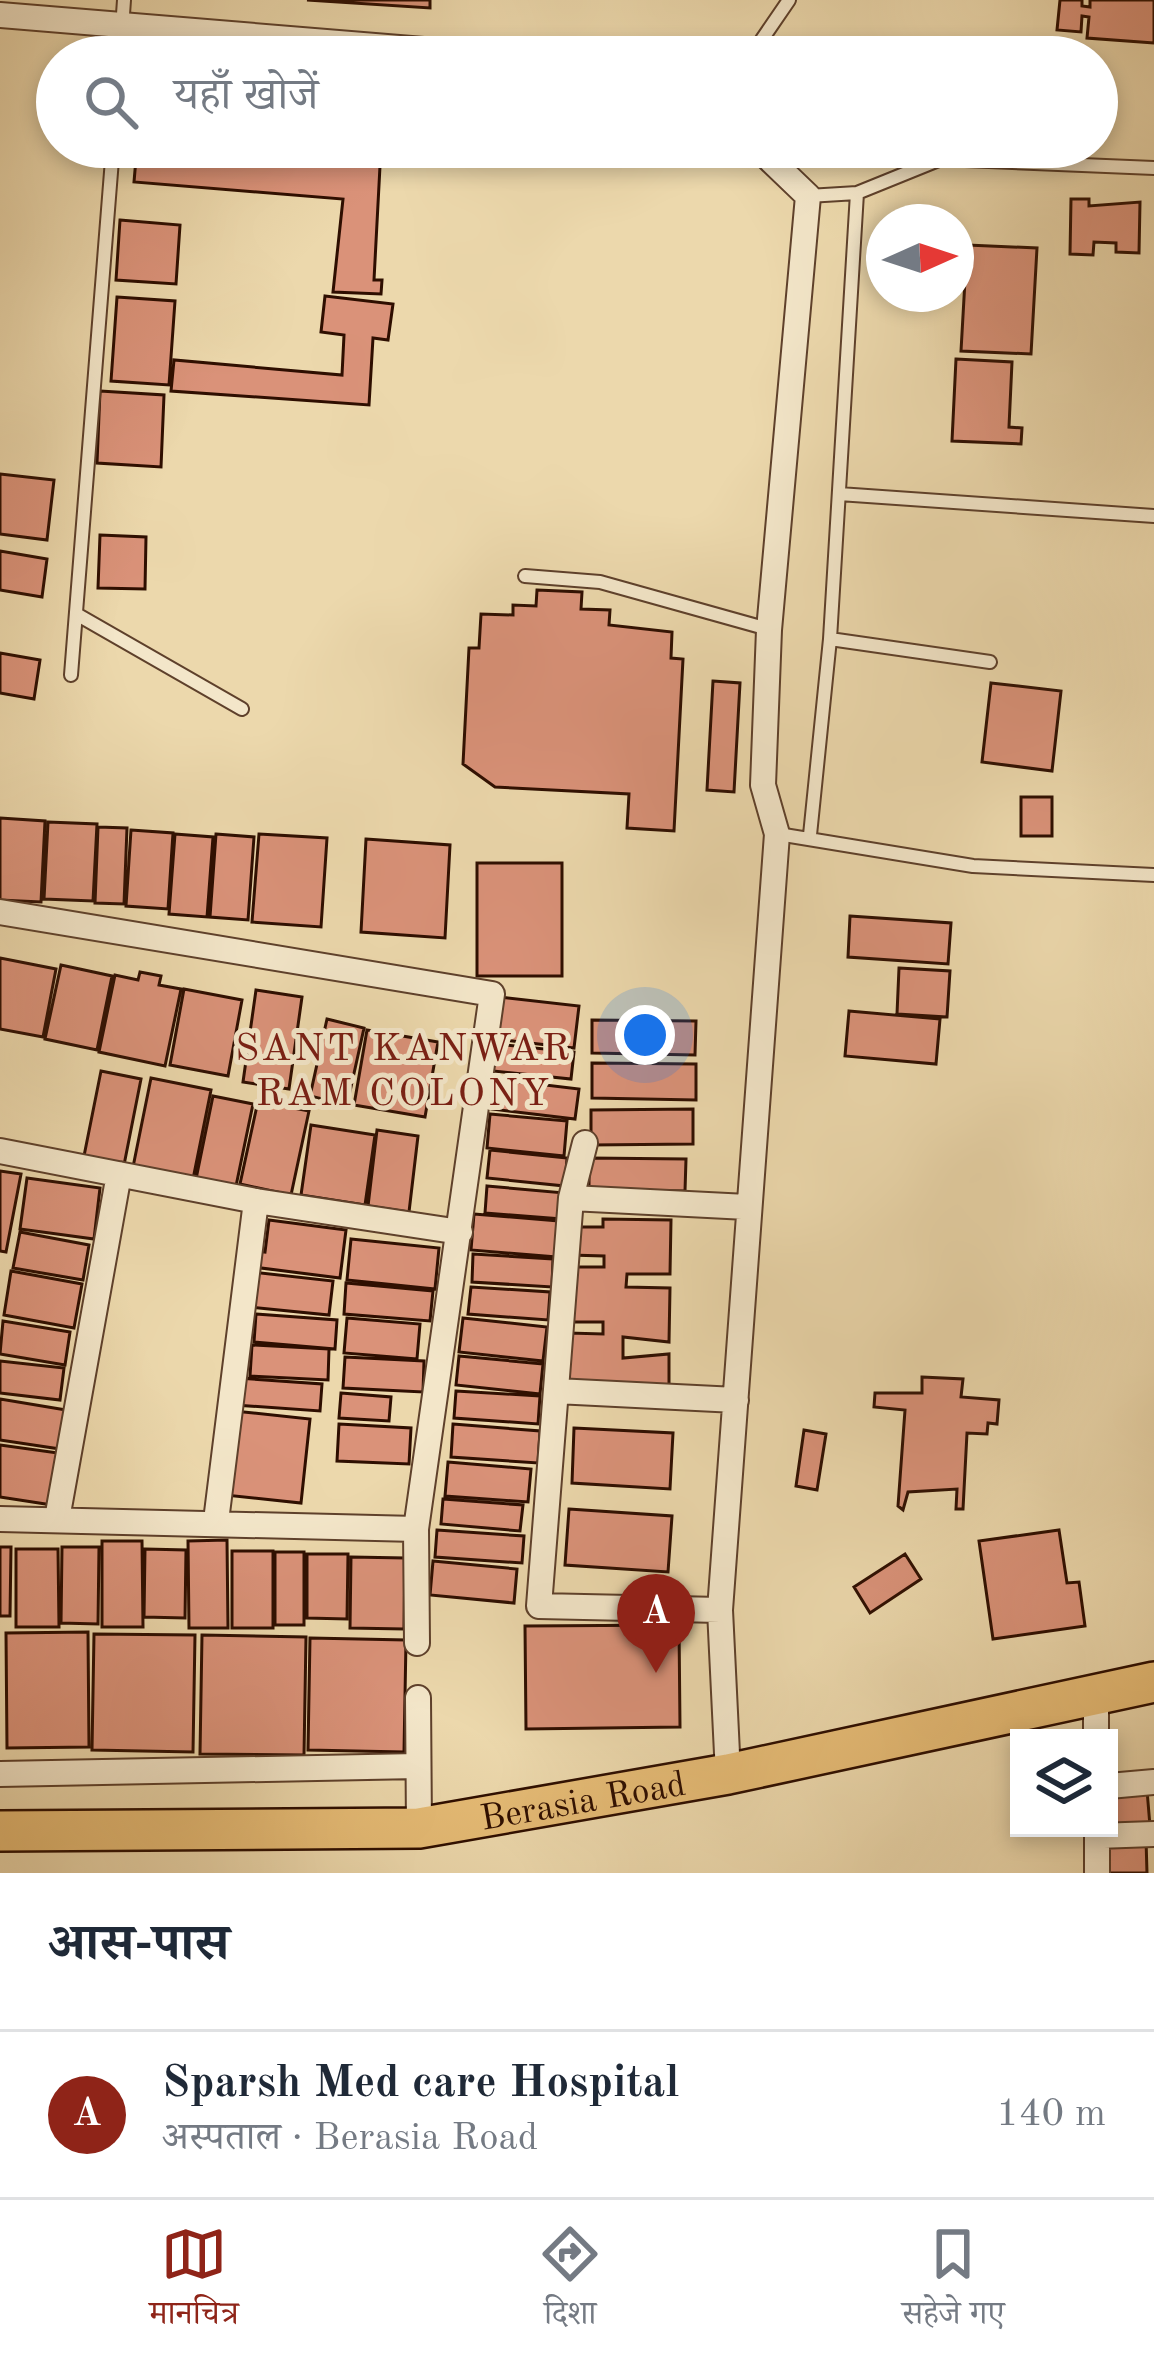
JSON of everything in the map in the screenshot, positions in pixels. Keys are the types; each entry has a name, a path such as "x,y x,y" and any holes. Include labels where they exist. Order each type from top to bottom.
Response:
{"main road":[{"name":"Berasia Road","path":"0,1831 419,1828 728,1774 1154,1682"}],"street":[{"path":"0,15 219,36"},
{"path":"728,1774 720,1610 777,834 764,785 769,630 808,196 779,168"},
{"path":"0,912 492,994 416,1528 417,1643"},
{"path":"585,1143 571,1198 536,1586 539,1606 720,1610"},
{"path":"0,1151 256,1201 460,1232"},
{"path":"57,1519 119,1174"},
{"path":"571,1198 748,1208"},
{"path":"216,1521 256,1201"},
{"path":"556,1391 736,1400"},
{"path":"0,1519 416,1528"},
{"path":"1096,1695 1096,1729"},
{"path":"418,1698 419,1828"},
{"path":"0,1774 418,1766"},
{"path":"1118,1785 1154,1782"},
{"path":"1118,1833 1154,1834"},
{"path":"1097,1837 1097,1873"}],"lane":[{"path":"122,36 124,0"},
{"path":"764,36 789,0"},
{"path":"1118,166 1154,168"},
{"path":"70,675 111,168"},
{"path":"808,196 857,193 919,168"},
{"path":"810,835 830,639 857,193"},
{"path":"839,494 1154,516"},
{"path":"525,576 600,582 769,630"},
{"path":"77,615 242,709"},
{"path":"830,639 990,662"},
{"path":"777,834 810,835 973,866 1154,875"}],"building":[{"path":"307,0 430,0 430,8"},
{"path":"1060,0 1082,0 1082,6 1090,7 1090,0 1154,0 1154,43 1087,36 1089,17 1082,16 1081,32 1057,30"},
{"path":"135,168 380,168 374,280 382,280 381,294 333,292 343,199 134,182"},
{"path":"1071,199 1089,199 1089,206 1140,202 1139,253 1116,252 1116,243 1094,242 1093,255 1070,254"},
{"path":"120,220 180,225 176,284 116,280"},
{"path":"974,245 1037,248 1031,354 961,351 963,312 974,312"},
{"path":"325,296 393,304 388,340 373,338 369,405 171,391 174,360 342,375 344,335 321,332"},
{"path":"117,297 175,301 169,385 111,381"},
{"path":"956,359 1012,362 1009,427 1022,428 1021,444 952,441"},
{"path":"100,391 164,395 161,467 97,463"},
{"path":"0,474 54,480 47,540 0,534"},
{"path":"100,535 146,537 145,589 98,588"},
{"path":"0,551 47,559 42,597 0,590"},
{"path":"537,590 582,592 581,609 610,610 609,625 672,632 671,658 683,659 674,831 627,828 629,794 495,787 463,764 469,648 479,648 481,614 513,615 513,605 536,606"},
{"path":"0,653 40,660 34,699 0,693"},
{"path":"713,681 740,683 734,792 707,790"},
{"path":"991,683 1061,691 1052,771 982,762"},
{"path":"1021,797 1052,797 1052,836 1021,836"},
{"path":"0,818 45,821 41,902 0,900"},
{"path":"48,822 97,824 93,901 44,899"},
{"path":"98,827 127,828 124,904 95,903"},
{"path":"131,830 173,833 168,909 126,906"},
{"path":"175,834 213,837 207,917 169,914"},
{"path":"216,834 254,837 248,920 210,917"},
{"path":"259,834 327,838 321,927 252,922"},
{"path":"366,839 450,845 445,938 361,932"},
{"path":"477,863 562,863 562,976 477,976"},
{"path":"850,916 951,923 948,964 848,957"},
{"path":"0,958 56,969 43,1037 0,1029"},
{"path":"61,965 112,976 97,1050 45,1039"},
{"path":"899,968 950,971 947,1017 897,1014"},
{"path":"140,972 161,976 159,985 181,989 165,1066 99,1052 115,975 138,980"},
{"path":"184,989 242,1000 228,1076 170,1065"},
{"path":"256,990 302,997 289,1089 243,1082"},
{"path":"500,997 579,1006 574,1048 495,1039"},
{"path":"849,1011 940,1019 936,1064 845,1056"},
{"path":"327,1019 364,1028 347,1105 310,1096"},
{"path":"592,1020 696,1021 695,1055 592,1053"},
{"path":"367,1030 438,1042 425,1117 354,1105"},
{"path":"496,1044 574,1052 571,1079 493,1071"},
{"path":"592,1063 696,1064 696,1100 592,1098"},
{"path":"101,1071 141,1079 124,1165 84,1156"},
{"path":"151,1078 211,1090 193,1179 133,1167"},
{"path":"496,1079 579,1089 575,1119 492,1109"},
{"path":"213,1096 253,1104 236,1186 196,1179"},
{"path":"258,1101 309,1111 291,1195 240,1184"},
{"path":"693,1109 693,1144 591,1145 591,1110"},
{"path":"490,1114 567,1121 564,1156 487,1148"},
{"path":"311,1125 375,1135 365,1205 301,1195"},
{"path":"377,1130 418,1136 409,1212 368,1206"},
{"path":"490,1150 567,1158 565,1186 487,1178"},
{"path":"589,1158 686,1159 685,1191 589,1190"},
{"path":"0,1171 21,1174 6,1252 0,1251"},
{"path":"27,1178 100,1188 94,1239 20,1229"},
{"path":"487,1186 565,1193 562,1219 485,1213"},
{"path":"474,1214 559,1221 557,1257 471,1250"},
{"path":"603,1219 671,1220 670,1274 627,1274 626,1287 670,1288 669,1342 623,1337 623,1358 669,1354 669,1387 569,1386 569,1333 603,1334 603,1322 569,1322 570,1267 604,1267 604,1256 570,1255 570,1227 603,1227"},
{"path":"269,1220 346,1230 340,1278 253,1267 255,1251 265,1252"},
{"path":"20,1232 89,1245 83,1280 13,1268"},
{"path":"351,1239 439,1248 435,1289 347,1280"},
{"path":"473,1254 553,1259 552,1287 472,1282"},
{"path":"11,1271 82,1284 74,1328 4,1315"},
{"path":"252,1272 333,1281 329,1315 249,1307"},
{"path":"346,1283 433,1291 430,1321 344,1314"},
{"path":"471,1287 550,1292 548,1320 468,1314"},
{"path":"256,1314 337,1320 335,1349 254,1342"},
{"path":"347,1318 420,1324 417,1359 344,1353"},
{"path":"463,1318 547,1327 543,1361 459,1352"},
{"path":"3,1321 70,1332 65,1365 0,1354"},
{"path":"252,1345 329,1349 328,1380 250,1376"},
{"path":"459,1356 543,1364 540,1394 456,1385"},
{"path":"345,1357 424,1361 423,1392 343,1388"},
{"path":"0,1361 64,1368 60,1400 0,1393"},
{"path":"922,1377 963,1379 961,1397 999,1400 997,1424 988,1423 987,1434 967,1433 963,1509 956,1509 957,1489 908,1492 903,1510 898,1506 905,1410 874,1407 875,1393 922,1393"},
{"path":"237,1378 322,1384 320,1411 235,1405"},
{"path":"456,1391 540,1396 538,1424 454,1418"},
{"path":"341,1393 391,1397 389,1421 339,1418"},
{"path":"0,1399 66,1410 60,1449 0,1440"},
{"path":"234,1411 310,1419 301,1503 225,1495"},
{"path":"339,1424 411,1428 409,1464 337,1461"},
{"path":"453,1424 540,1431 538,1463 451,1457"},
{"path":"574,1428 673,1433 670,1489 572,1483"},
{"path":"804,1430 826,1434 817,1490 796,1486"},
{"path":"0,1445 58,1453 52,1505 0,1497"},
{"path":"448,1462 531,1469 528,1502 445,1496"},
{"path":"443,1499 523,1505 520,1531 441,1524"},
{"path":"569,1509 672,1516 668,1572 565,1565"},
{"path":"437,1530 524,1536 522,1563 435,1557"},
{"path":"1059,1530 1067,1583 1079,1582 1085,1626 993,1639 979,1541"},
{"path":"227,1540 228,1628 189,1628 188,1541"},
{"path":"102,1541 142,1541 143,1627 102,1627"},
{"path":"0,1547 11,1547 10,1616 0,1616"},
{"path":"62,1547 99,1547 98,1624 61,1623"},
{"path":"16,1549 58,1549 59,1627 16,1627"},
{"path":"145,1549 186,1550 185,1618 144,1617"},
{"path":"232,1551 273,1551 273,1628 232,1628"},
{"path":"275,1552 304,1552 304,1625 275,1625"},
{"path":"307,1554 348,1554 347,1619 307,1618"},
{"path":"905,1554 921,1579 870,1613 854,1587"},
{"path":"351,1557 405,1558 404,1629 350,1628"},
{"path":"433,1561 517,1569 514,1603 430,1595"},
{"path":"679,1625 680,1727 526,1729 525,1626"},
{"path":"88,1632 89,1747 7,1748 6,1633"},
{"path":"94,1634 195,1635 193,1752 92,1750"},
{"path":"202,1635 306,1637 304,1755 200,1754"},
{"path":"310,1638 406,1640 404,1752 308,1750"},
{"path":"1147,1790 1150,1826 1118,1828 1118,1792"},
{"path":"1146,1839 1147,1873 1105,1873 1104,1840"}],"place":[{"name":"Sparsh Med care Hospital","path":"656,1673"}],"district":[{"name":"SANT KANWAR RAM COLONY","path":"404,1068"}]}
